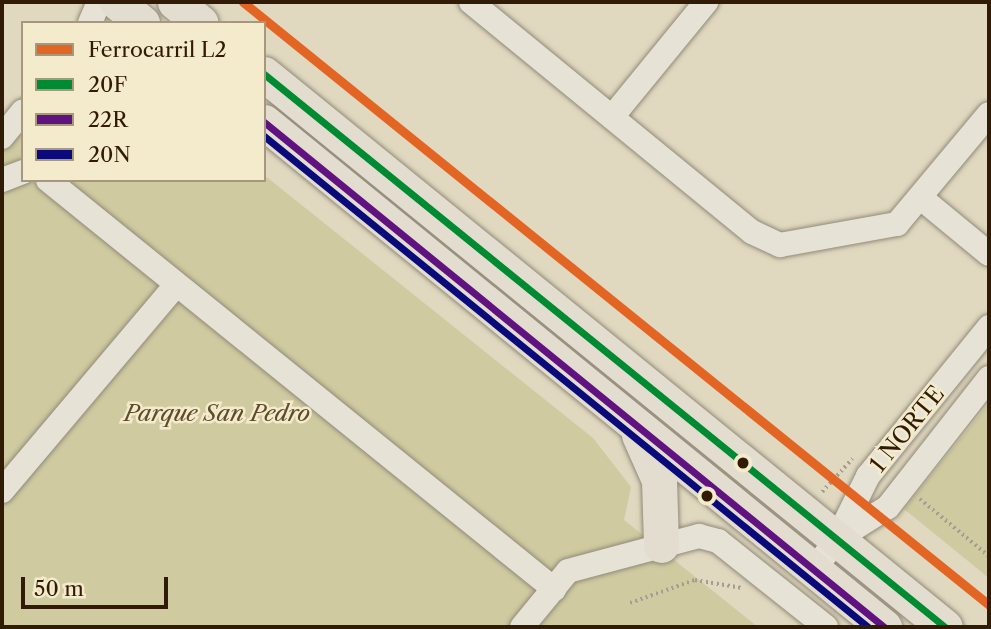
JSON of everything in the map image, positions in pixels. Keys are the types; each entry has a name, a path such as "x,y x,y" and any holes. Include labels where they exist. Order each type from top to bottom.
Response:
{"highway":[{"path":"117,2 140,21"},
{"path":"175,2 199,21"},
{"path":"266,76 945,627"},
{"path":"266,124 884,627"},
{"path":"634,426 659,480 661,545"}],"street":[{"path":"91,21 99,2"},
{"path":"471,2 770,243 887,229 921,198 989,114"},
{"path":"612,117 706,2"},
{"path":"2,137 21,113"},
{"path":"2,180 21,174"},
{"path":"50,182 554,589"},
{"path":"921,198 989,254"},
{"path":"2,491 176,285"},
{"name":"1 NORTE","path":"813,570 837,539 877,464 989,327"},
{"name":"1 NORTE","path":"837,539 879,515 905,487 989,378"},
{"path":"522,627 568,571 661,545 708,537 826,627"}],"path":[{"path":"806,513 861,451 877,464"},
{"path":"905,487 989,556"},
{"path":"630,603 695,580 744,588 758,573"}],"green space":[{"name":"Parque San Pedro","path":"21,96 21,182 266,182 266,177 593,438 631,487 624,520 758,627 2,627 2,121"},
{"path":"989,403 989,578 904,509"}],"rail line":[{"name":"L2","path":"243,2 989,605"}],"transit line":[{"name":"20F","path":"266,76 945,627"},
{"name":"22R","path":"266,124 884,627"},
{"name":"20N","path":"266,138 868,627"}]}
